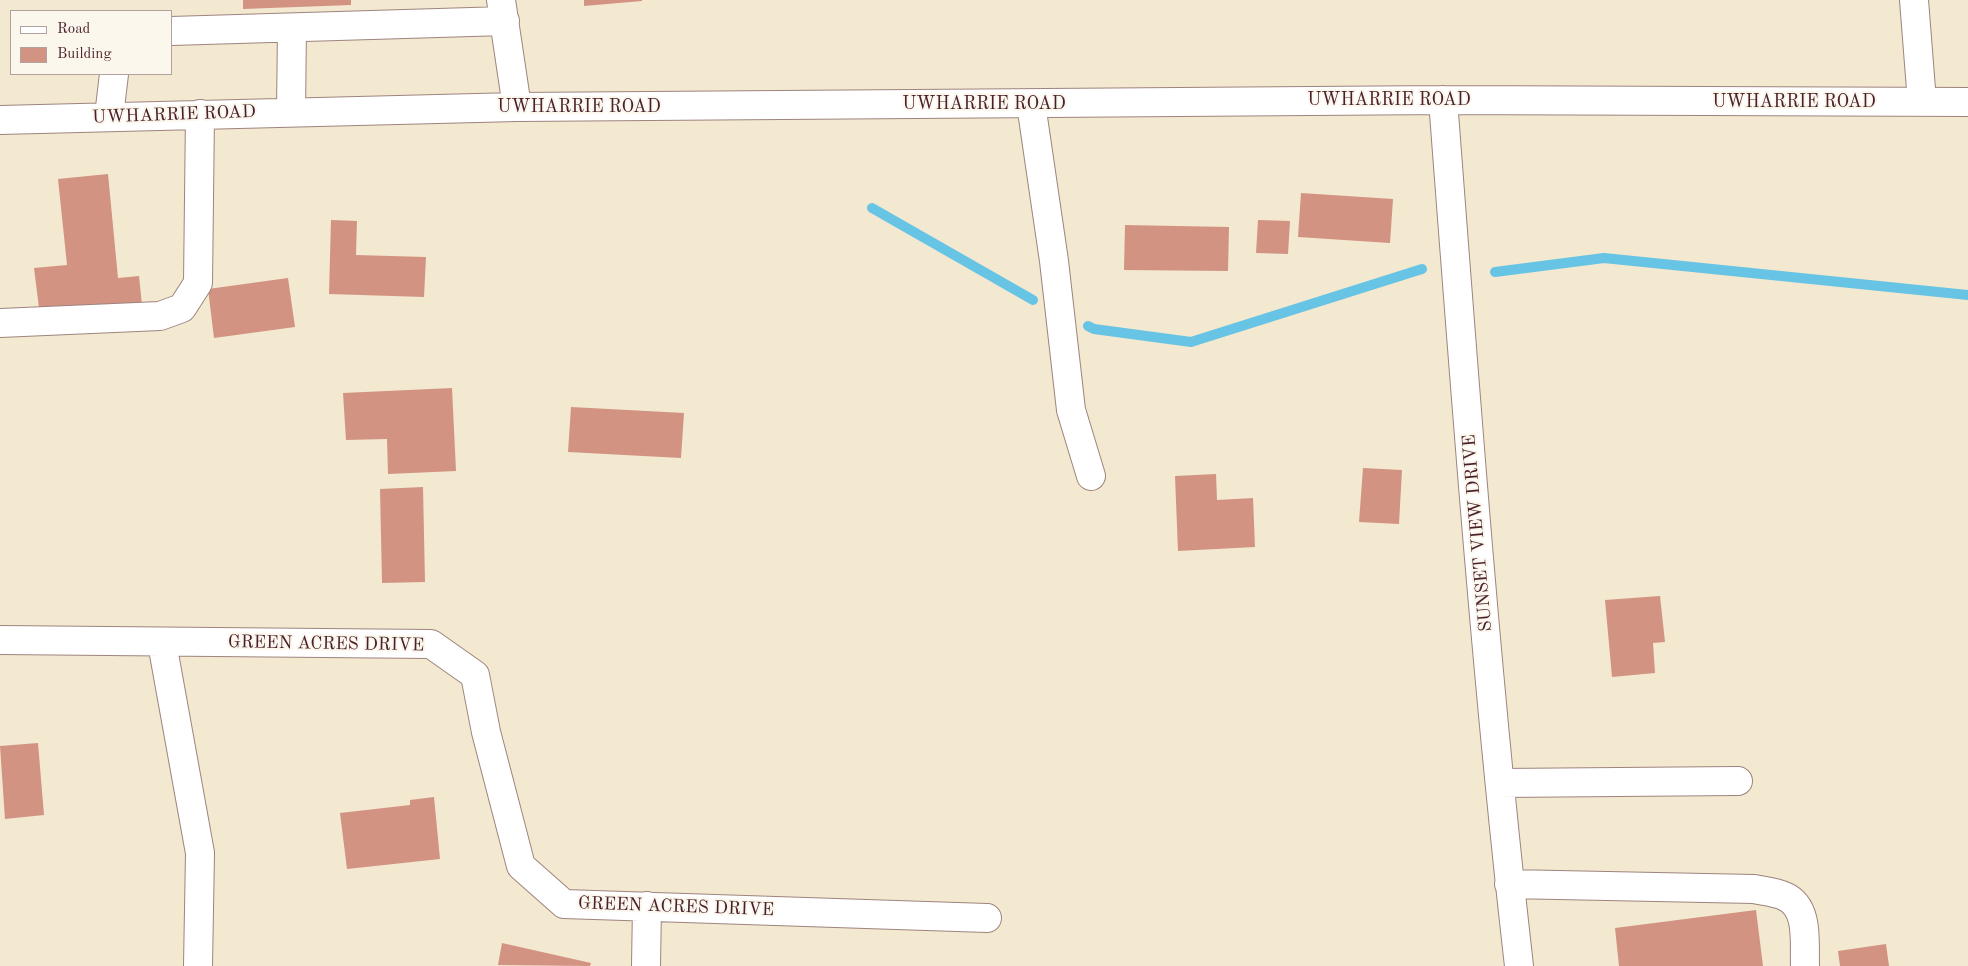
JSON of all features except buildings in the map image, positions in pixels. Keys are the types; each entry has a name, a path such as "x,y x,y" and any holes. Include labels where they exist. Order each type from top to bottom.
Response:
{"street":[{"path":"1914,0 1922,102"},
{"path":"172,31 292,28 503,10 517,107"},
{"path":"292,28 292,112"},
{"path":"109,116 114,75"},
{"name":"UWHARRIE ROAD","path":"0,120 517,107 1443,100 1968,102"},
{"name":"SUNSET VIEW DRIVE","path":"1443,100 1464,370 1509,884 1518,966"},
{"path":"1031,104 1054,261 1071,410 1091,476"},
{"path":"0,323 160,316 182,308 198,283 200,114"},
{"name":"GREEN ACRES DRIVE","path":"0,640 431,644 475,675 486,732 521,866 564,904 987,918"},
{"path":"162,643 200,853 198,966"},
{"path":"1500,783 1738,781"},
{"path":"1509,884 1754,889 1784,896 1796,904 1803,914 1805,966"},
{"path":"646,966 647,906"}],"waterway":[{"path":"872,208 1033,300"},
{"path":"1495,272 1604,258 1968,295"},
{"path":"1088,326 1094,329 1191,342 1422,269"}]}
